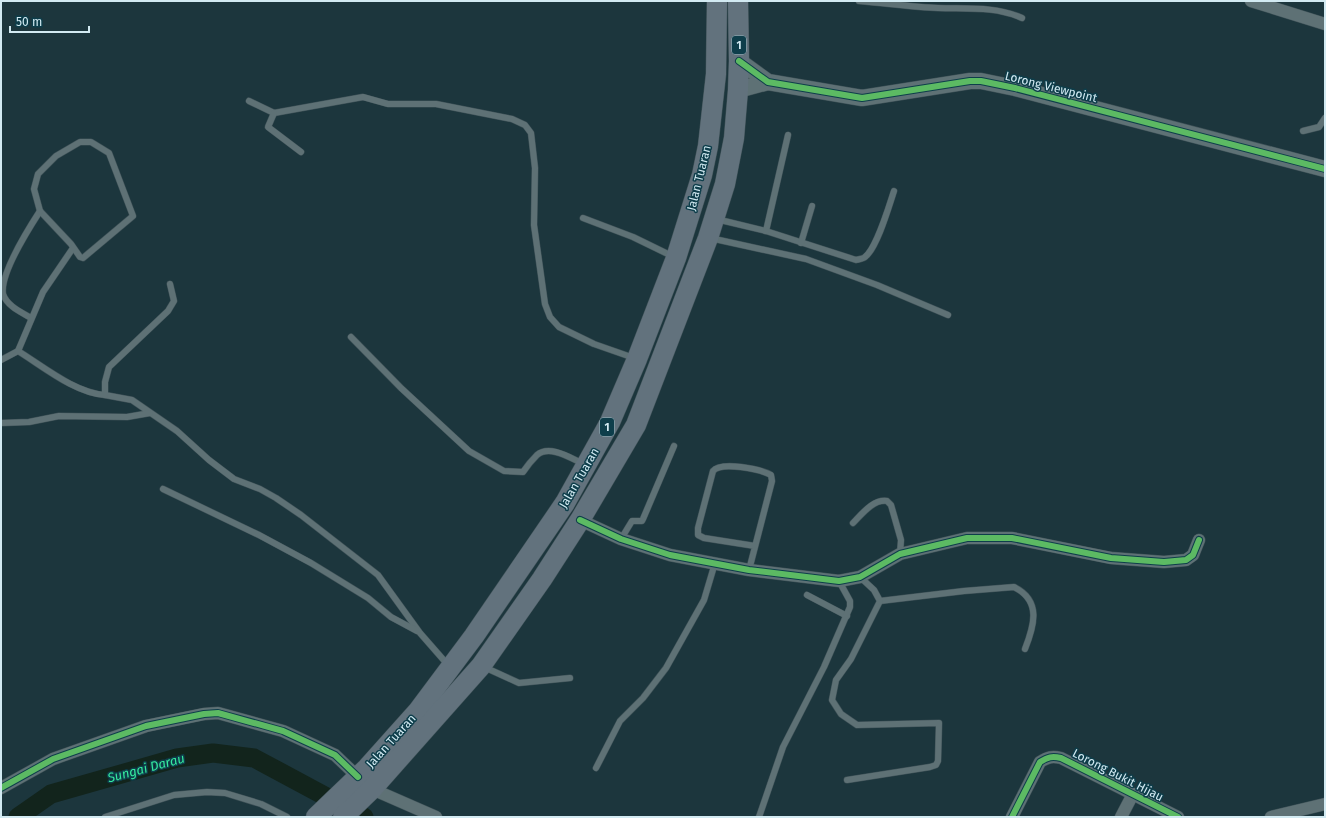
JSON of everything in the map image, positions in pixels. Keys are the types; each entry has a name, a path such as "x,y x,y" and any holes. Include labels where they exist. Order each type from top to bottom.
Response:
{"main road":[{"name":"Jalan Tuaran","path":"343,817 359,788 451,668 565,503 588,465 610,422 637,359 676,258 694,204 708,146 716,74 717,1"},
{"name":"Jalan Tuaran","path":"316,817 359,788 481,666 542,579 580,520 636,424 715,219 730,160 738,90 738,1"},
{"path":"472,638 477,643 482,643 488,638 588,489 608,474"}],"street":[{"path":"1251,1 1325,24"},
{"path":"739,61 768,82"},
{"name":"Lorong Viewpoint","path":"768,82 862,98 959,82 981,81 1015,88 1325,169"},
{"path":"738,90 768,82"},
{"path":"580,520 622,539 670,555 749,570 839,581 860,577 900,554 968,538 1012,538 1111,558 1164,562 1186,560 1193,555 1199,540"},
{"path":"1,788 53,759 146,726 204,714 218,713 283,731 335,755 359,788 436,817"},
{"name":"Lorong Bukit Hijau","path":"1012,817 1040,762 1048,757 1061,758 1178,817"},
{"path":"1121,817 1133,794"},
{"path":"1271,817 1325,804"}],"lane":[{"path":"859,1 938,8 975,7 1009,12 1022,18"},
{"path":"249,101 274,113 306,109 363,97 388,104 436,104 512,119 525,124 531,133 535,168 534,225 545,304 550,317 558,327 594,344 637,359"},
{"path":"274,113 268,128 301,152"},
{"path":"1303,131 1319,127 1325,118"},
{"path":"766,230 788,135"},
{"path":"80,142 91,142 109,153 134,216 87,256 80,257 73,248 72,244 40,211 34,189 38,174 56,156 80,142"},
{"path":"715,219 766,230 801,243 856,260 864,258 870,252 880,230 894,191"},
{"path":"801,243 812,206"},
{"path":"31,318 12,307 3,294 2,281 13,253 40,211"},
{"path":"583,218 633,237 676,258"},
{"path":"708,238 806,259 877,285 948,315"},
{"path":"1,360 18,351 43,292 73,248"},
{"path":"105,395 105,382 109,367 168,311 174,301 170,284"},
{"path":"351,337 401,388 469,451 504,472 523,472 538,454 552,451 588,465"},
{"path":"18,351 77,388 93,394 132,400 177,431 209,460 234,479 260,489 301,515 378,575 420,633 451,668"},
{"path":"1,422 28,422 59,416 127,417 150,413"},
{"path":"622,539 632,521 643,520 674,446"},
{"path":"749,570 772,481 771,475 726,465 716,467 713,471 700,521 698,535 704,538 755,546"},
{"path":"163,489 259,535 311,563 368,598 391,616 420,633"},
{"path":"852,524 872,505 880,501 887,501 891,505 901,540 900,554"},
{"path":"596,768 620,721 643,698 666,668 704,600 715,563"},
{"path":"860,577 874,590 880,601"},
{"path":"759,817 783,747 824,667 847,616 850,601 839,581"},
{"path":"880,601 964,591 1014,587 1021,590 1033,605 1034,626 1025,649"},
{"path":"806,595 847,616"},
{"path":"847,780 936,766 938,761 939,723 857,725 841,714 832,700 836,680 851,658 880,601"},
{"path":"481,666 520,683 570,678"},
{"path":"106,817 174,794 207,792 225,793 261,804 287,817"}],"waterway":[{"name":"Sungai Darau","path":"18,817 51,794 177,758 213,753 254,758 364,817"}],"cycle path":[{"path":"739,61 768,82 862,98 970,81 981,81 1015,88 1325,169"},
{"path":"580,520 621,539 670,555 749,570 839,581 860,577 900,554 967,538 1012,538 1111,558 1164,562 1186,560 1193,555 1199,540"},
{"path":"1,788 53,759 146,726 204,714 218,713 283,731 335,755 358,777"},
{"path":"1012,817 1040,762 1053,757 1061,758 1178,817"}]}
